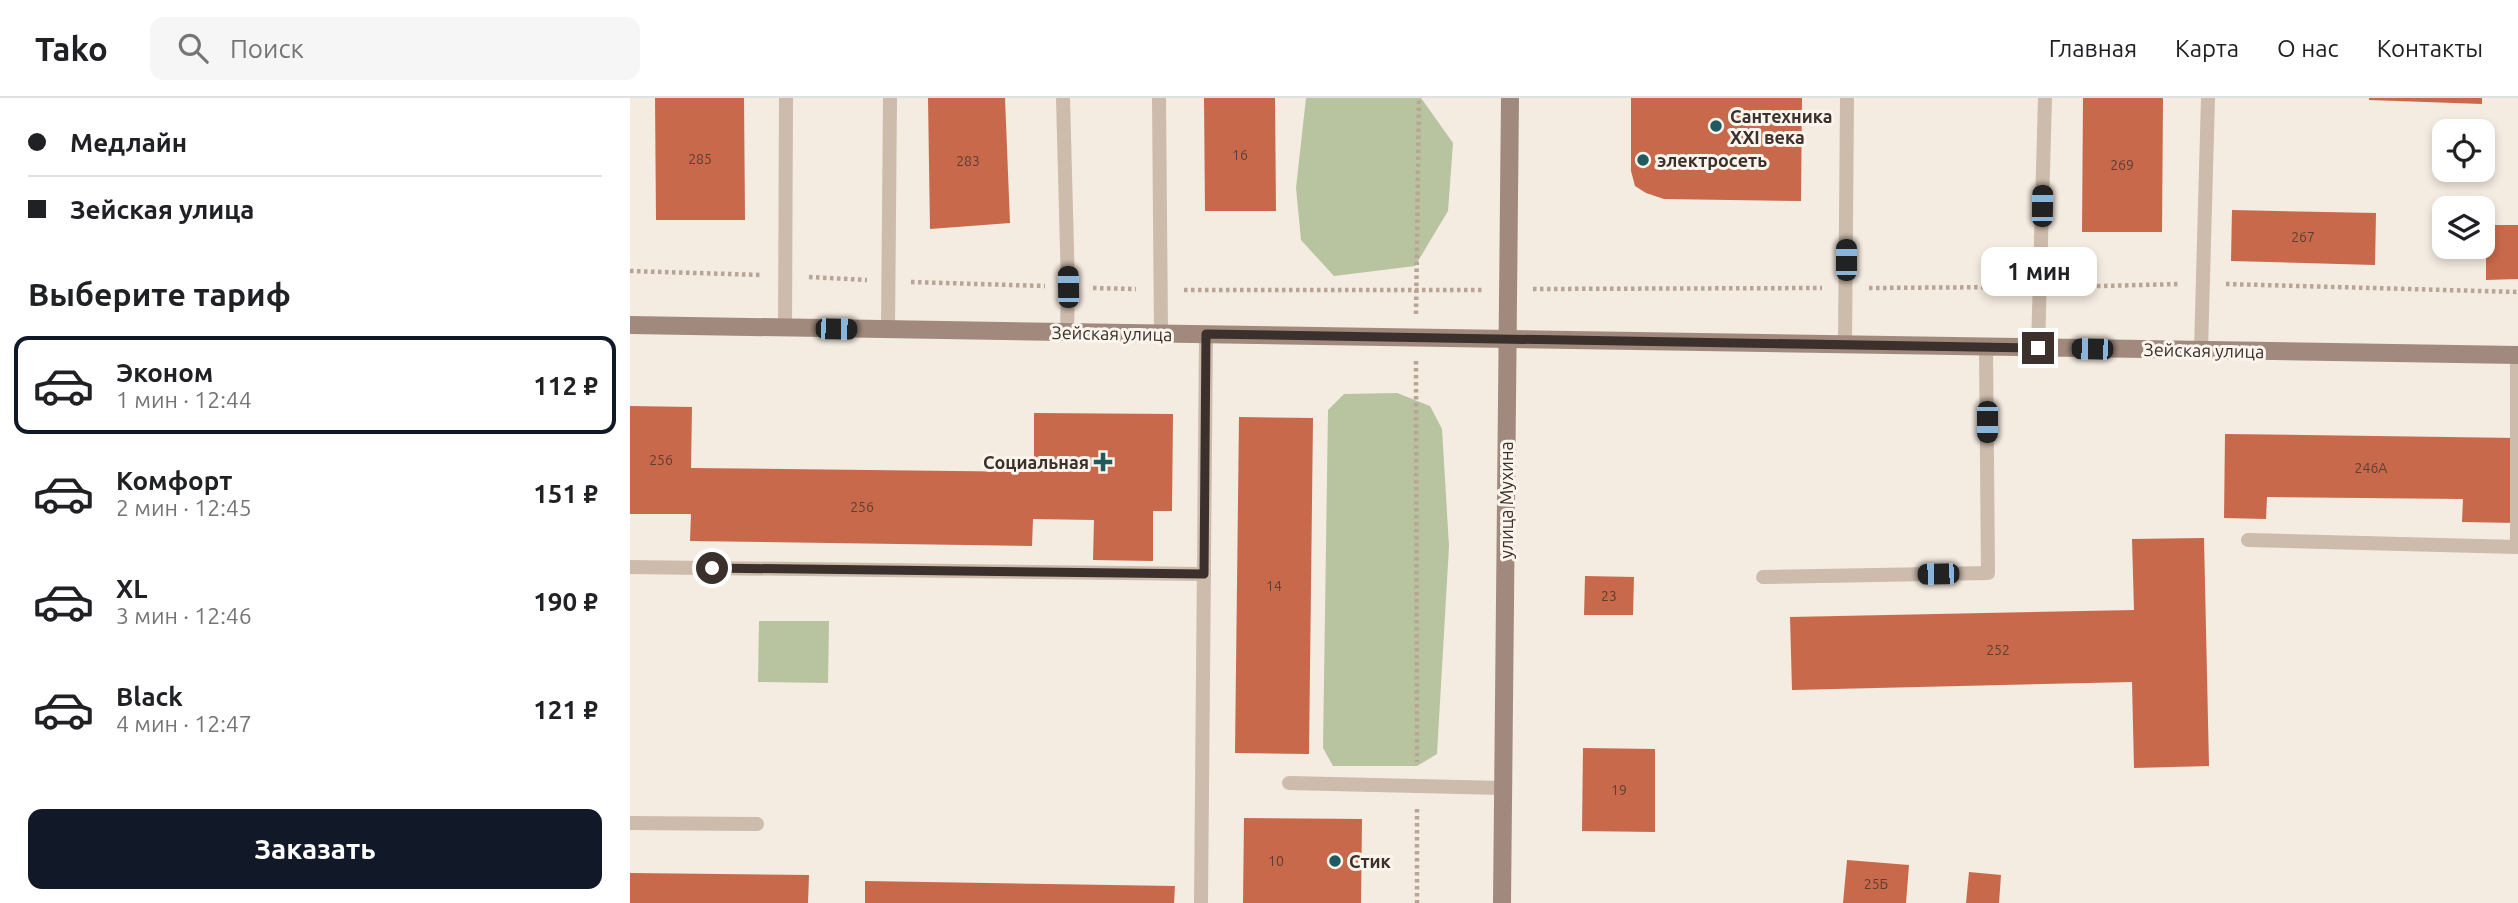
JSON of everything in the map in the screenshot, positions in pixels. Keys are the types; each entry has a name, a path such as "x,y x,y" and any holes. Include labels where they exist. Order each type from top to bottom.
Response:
{"street":[{"name":"улица Мухина","path":"1502,903 1510,98"},
{"name":"Зейская улица","path":"630,325 2517,355"}],"lane":[{"path":"785,328 786,98"},
{"path":"888,329 890,98"},
{"path":"1063,98 1067,332"},
{"path":"1159,98 1161,334"},
{"path":"1845,344 1847,98"},
{"path":"2038,348 2045,98"},
{"path":"2201,350 2208,98"},
{"path":"1201,903 1206,334"},
{"path":"1763,577 1988,573 1986,347"},
{"path":"2248,540 2517,547 2517,355"},
{"path":"630,567 1204,574"},
{"path":"1289,783 1503,788"},
{"path":"630,823 757,824"}],"path":[{"path":"1417,903 1416,291 1419,98"},
{"path":"630,271 1161,289 1416,291 2203,284 2518,292"}],"green space":[{"path":"1306,98 1421,98 1453,143 1448,211 1415,266 1334,276 1301,240 1296,188"},
{"path":"1397,393 1430,406 1442,429 1449,546 1437,754 1417,766 1333,766 1323,748 1328,410 1344,394"},
{"path":"759,621 829,621 828,683 758,682"}],"building":[{"path":"655,98 744,98 745,220 656,220"},
{"path":"928,98 1005,98 1010,223 930,229"},
{"path":"1204,98 1275,98 1276,211 1205,211"},
{"name":"Сантехника XXI века","path":"1631,98 1802,98 1801,201 1664,199 1646,193 1635,186 1631,171"},
{"path":"2083,98 2163,98 2162,232 2082,232"},
{"path":"2482,98 2482,104 2369,100"},
{"path":"2232,210 2376,213 2375,265 2231,261"},
{"path":"2495,225 2518,225 2518,279 2486,280 2486,259 2495,259"},
{"path":"630,406 692,407 691,468 1034,472 1034,413 1173,414 1172,511 1153,511 1153,561 1093,560 1094,520 1033,519 1032,546 690,541 691,514 630,514"},
{"path":"1239,417 1313,418 1309,754 1235,753"},
{"path":"2225,434 2518,438 2517,523 2462,522 2463,499 2267,497 2266,519 2224,518"},
{"path":"2204,538 2209,766 2134,768 2132,682 1792,690 1790,617 2134,610 2132,539"},
{"path":"1585,576 1634,577 1633,615 1584,615"},
{"path":"1583,748 1655,749 1655,832 1582,831"},
{"path":"1244,818 1362,819 1361,903 1243,903"},
{"path":"1847,860 1909,865 1906,903 1843,903"},
{"path":"1969,872 2001,875 1999,903 1966,903"},
{"path":"630,873 809,875 808,903 630,903"},
{"path":"865,881 1175,886 1174,903 865,903"}],"place":[{"name":"Сантехника XXI века","path":"1716,126"},
{"name":"электросеть","path":"1643,160"},
{"name":"Социальная","path":"1103,462"},
{"name":"Стик","path":"1335,861"}],"route":[{"path":"712,568 1204,574 1206,334 2038,348"}]}
